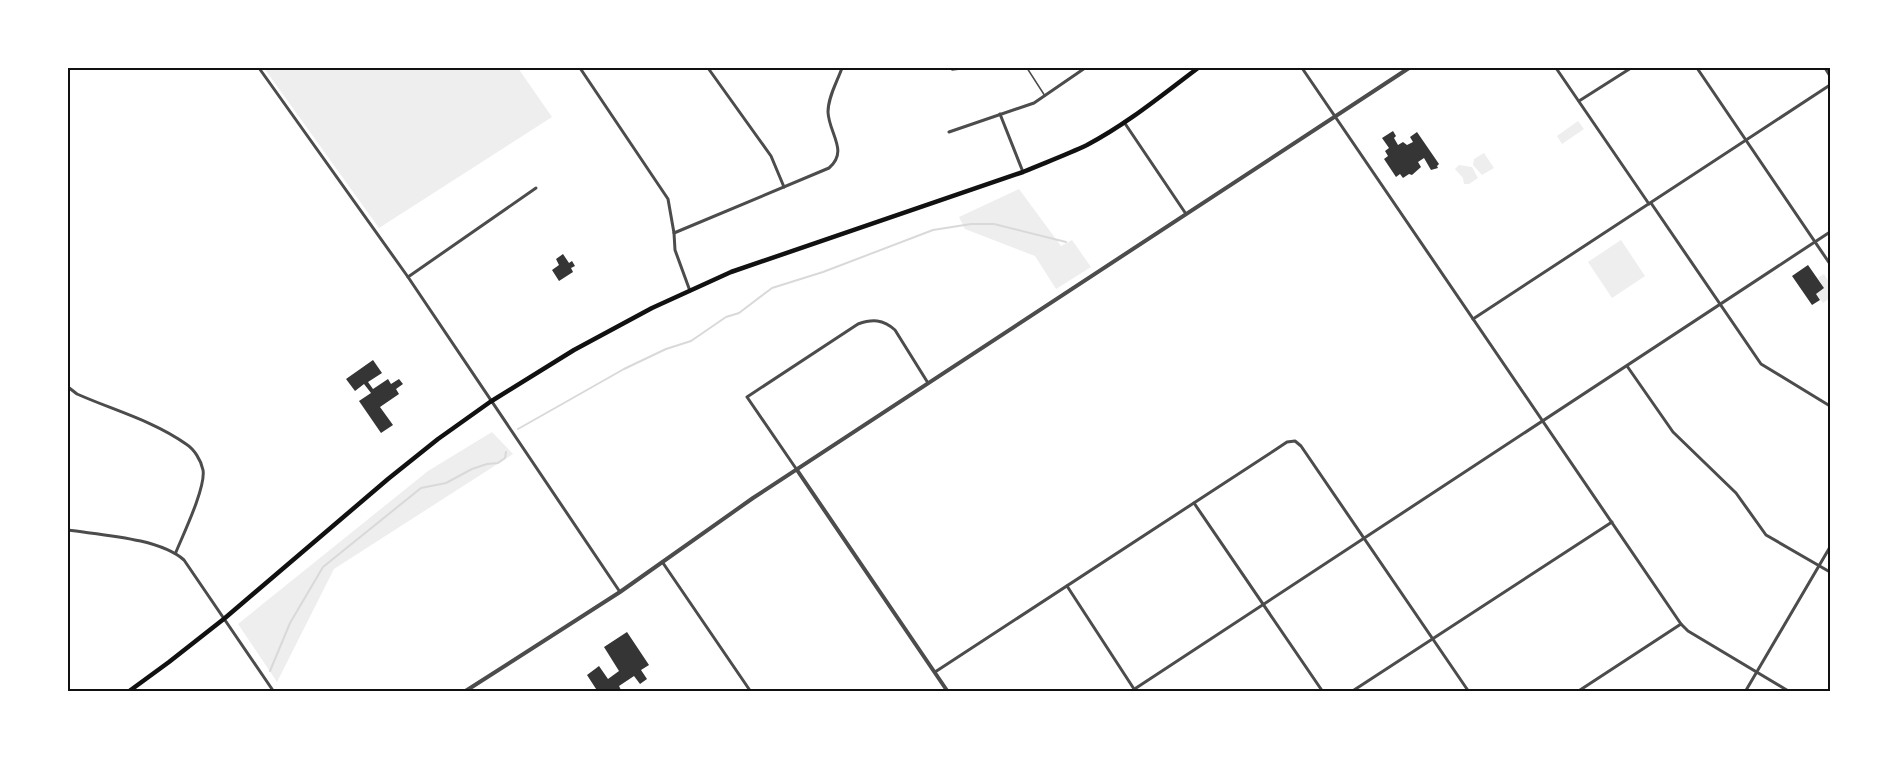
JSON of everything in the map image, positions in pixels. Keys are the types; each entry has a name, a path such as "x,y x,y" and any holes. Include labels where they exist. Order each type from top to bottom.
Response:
{"main road":[{"path":"128,692 225,618 388,479 490,402 574,350 632,318 751,265 1023,172 1088,144 1125,122 1198,68"}],"street":[{"path":"259,68 408,278 620,592"},
{"path":"580,68 668,199 675,250 690,291"},
{"path":"708,68 771,156 784,187"},
{"path":"674,232 829,168 836,162 839,155 828,112 842,68"},
{"path":"949,132 1034,103 1085,68"},
{"path":"1302,68 1681,624 1688,631 1790,692"},
{"path":"464,692 620,592 663,563 708,528 1409,68"},
{"path":"1556,68 1761,364 1830,406"},
{"path":"1579,101 1630,68"},
{"path":"1697,68 1830,264"},
{"path":"1825,68 1830,76"},
{"path":"1473,319 1830,85"},
{"path":"1000,114 1023,172"},
{"path":"1125,122 1186,214"},
{"path":"408,278 536,188"},
{"path":"1130,692 1830,232"},
{"path":"928,383 895,330 889,324 870,320 858,324 747,397 948,692"},
{"path":"1627,366 1673,432 1736,493 1766,535 1830,572"},
{"path":"68,387 77,394 167,433 187,444 197,454 203,471 200,491 176,552"},
{"path":"935,672 1287,442 1295,441 1301,446 1469,692"},
{"path":"1194,503 1323,692"},
{"path":"1350,692 1612,522"},
{"path":"68,530 161,545 176,552 225,618 274,692"},
{"path":"1745,692 1830,547"},
{"path":"663,563 751,692"},
{"path":"1067,586 1134,688"},
{"path":"1577,692 1681,624"}],"lane":[{"path":"952,70 969,68"},
{"path":"1027,68 1046,96"}],"shaded area":[{"path":"264,68 518,68 552,117 379,228"},
{"path":"1578,121 1584,129 1562,144 1557,136"},
{"path":"1484,153 1494,168 1482,175 1473,165 1474,159"},
{"path":"1459,165 1472,167 1478,178 1469,184 1464,184 1463,178 1455,169"},
{"path":"1019,189 1061,246 1072,240 1091,267 1056,289 1035,256 965,229 959,217"},
{"path":"1621,240 1645,276 1612,298 1588,262"},
{"path":"1824,274 1830,284 1830,298 1823,303 1816,294 1824,288 1818,278"},
{"path":"492,432 513,454 334,569 277,682 238,624 428,471"}],"building":[{"path":"1393,131 1398,145 1403,142 1407,145 1413,142 1410,137 1417,132 1439,164 1438,168 1431,170 1424,158 1418,162 1421,167 1412,175 1409,174 1403,178 1400,174 1396,177 1384,159 1388,156 1385,151 1389,148 1382,138"},
{"path":"563,254 569,263 572,261 575,266 571,268 573,272 559,281 552,270 559,265 556,259"},
{"path":"1808,265 1824,288 1816,294 1820,300 1812,305 1792,276"},
{"path":"373,360 382,373 368,382 373,389 388,379 391,384 399,379 403,384 396,389 399,394 380,407 393,425 381,433 359,401 371,393 364,384 355,391 346,379"},
{"path":"627,632 649,665 641,670 647,679 640,684 634,676 619,686 622,692 598,692 587,675 599,666 608,679 619,671 604,647"}],"waterway":[{"path":"518,429 624,369 666,349 691,341 726,317 739,313 772,288 823,272 933,230 971,224 994,224 1066,242"},
{"path":"270,671 290,623 323,567 421,488 446,483 472,469 498,463 505,458 506,452"}]}
